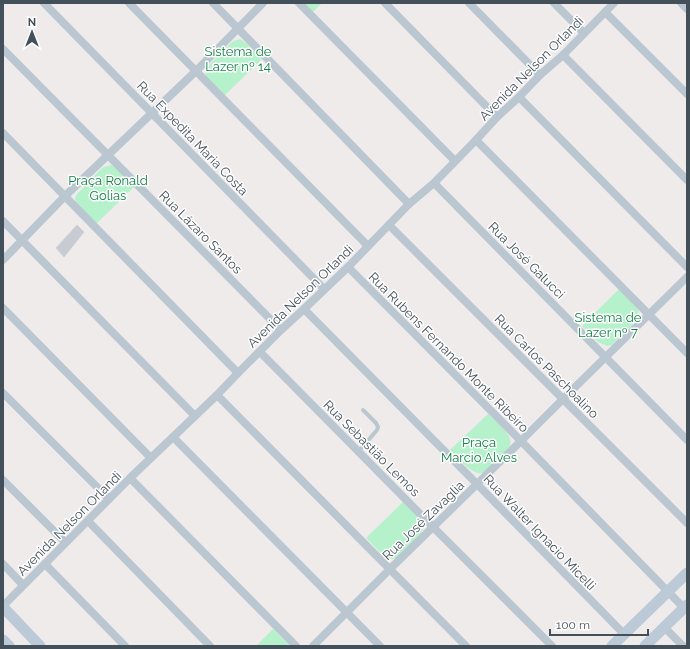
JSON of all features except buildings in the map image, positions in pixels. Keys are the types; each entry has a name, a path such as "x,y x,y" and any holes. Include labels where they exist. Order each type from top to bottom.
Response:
{"main road":[{"path":"612,646 687,573"},
{"path":"3,606 40,646"},
{"path":"646,646 685,607"},
{"path":"3,640 9,646"}],"street":[{"name":"Rua Expedita Maria Costa","path":"44,3 324,289"},
{"path":"129,3 368,246"},
{"path":"213,3 409,204"},
{"path":"3,260 65,196 109,156 263,3"},
{"path":"299,3 455,161"},
{"path":"385,3 497,117"},
{"path":"469,3 540,75"},
{"path":"554,3 584,33"},
{"name":"Avenida Nelson Orlandi","path":"3,606 65,542 348,267 409,204 434,182 497,117 520,97 540,75 563,55 614,3"},
{"path":"681,3 687,9"},
{"path":"605,12 687,94"},
{"name":"Rua Lázaro Santos","path":"3,49 282,330"},
{"path":"563,55 687,180"},
{"path":"520,97 687,267"},
{"path":"3,133 238,373"},
{"path":"476,140 687,353"},
{"name":"Rua José Galucci","path":"434,182 687,440"},
{"path":"3,221 194,416"},
{"name":"Rua Carlos Paschoalino","path":"389,225 687,523"},
{"name":"Rua Rubens Fernando Monte Ribeiro","path":"348,267 668,592 685,607"},
{"name":"Rua José Zavaglia","path":"313,646 687,277"},
{"path":"3,308 151,458"},
{"name":"Rua Walter Ignacio Micelli","path":"304,310 624,634"},
{"name":"Rua Sebastião Lemos","path":"260,352 552,646"},
{"path":"3,393 109,499"},
{"path":"217,395 466,646"},
{"path":"173,437 380,646"},
{"path":"130,478 296,646"},
{"path":"3,480 65,542"},
{"path":"88,521 210,646"},
{"path":"3,564 23,585"},
{"path":"45,564 125,646"},
{"path":"664,627 683,646"}],"lane":[{"path":"359,451 378,427 363,410"}],"green space":[{"path":"304,3 322,3 313,12"},
{"name":"Sistema de Lazer nº 14","path":"240,39 262,59 224,96 206,77 206,68 231,43"},
{"name":"Praça Ronald Golias","path":"111,165 117,169 134,187 96,224 76,202 75,198 102,168"},
{"name":"Sistema de Lazer nº 7","path":"619,289 634,304 639,312 639,315 636,321 612,345 607,346 598,342 582,326"},
{"name":"Praça Marcio Alves","path":"488,414 507,433 510,439 510,446 492,466 485,472 479,473 470,469 450,450"},
{"path":"403,502 419,517 423,525 423,530 421,534 397,558 392,559 383,555 366,538"},
{"path":"273,629 290,646 256,646"}]}
